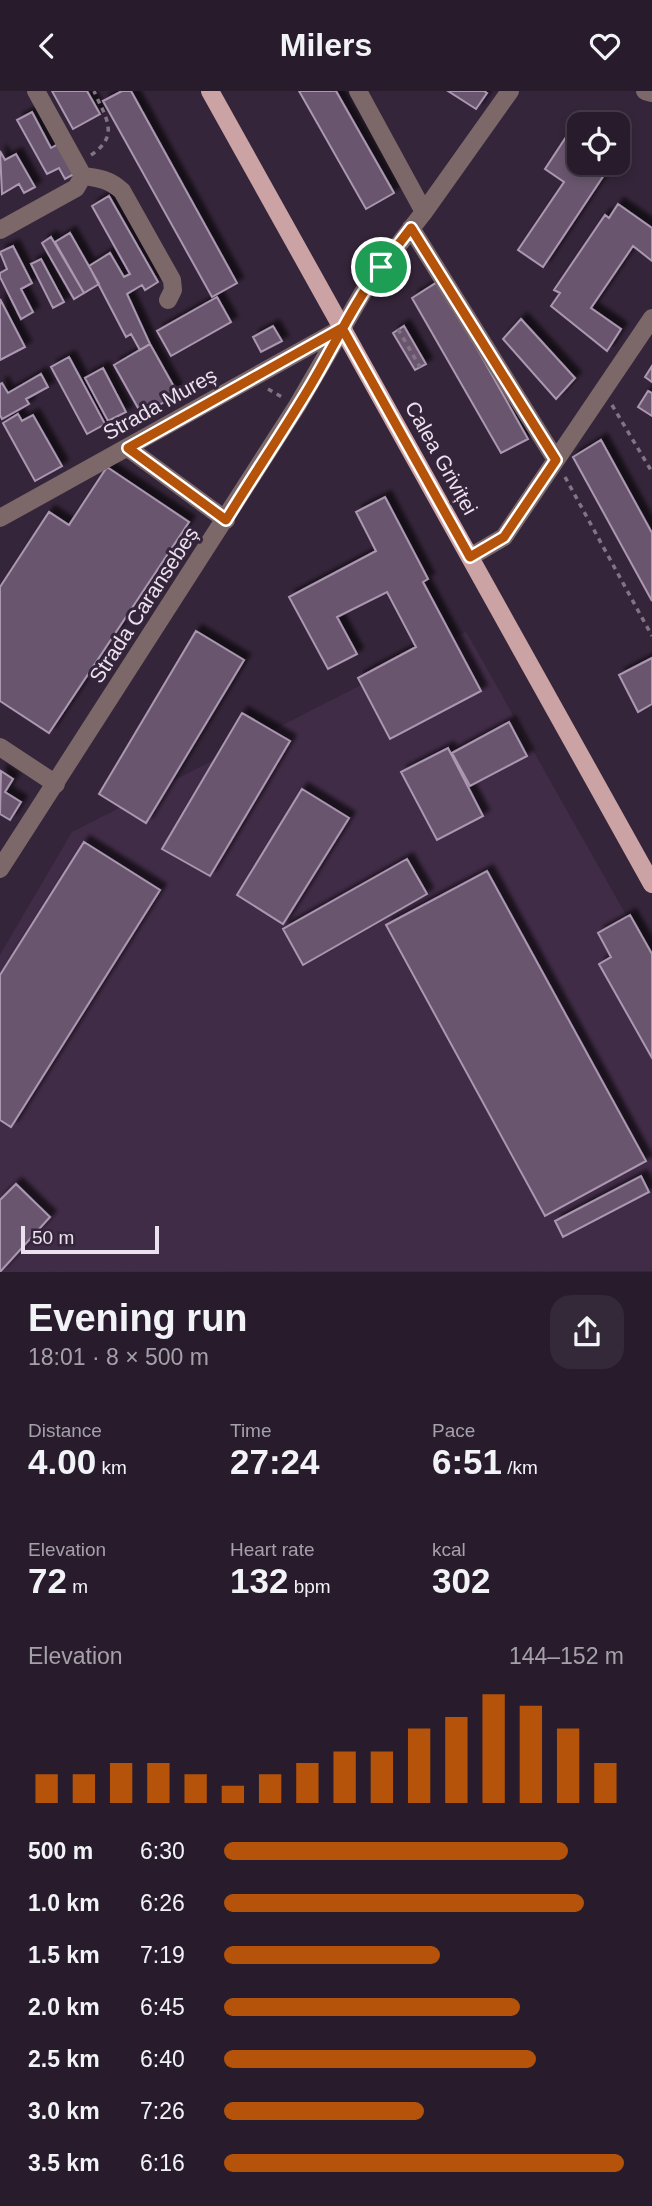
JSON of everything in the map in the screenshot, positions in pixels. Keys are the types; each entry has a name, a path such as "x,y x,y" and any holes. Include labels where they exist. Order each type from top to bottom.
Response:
{"main road":[{"name":"Calea Griviței","path":"210,91 652,884"}],"street":[{"path":"36,91 80,170 113,183 122,191 172,280 173,290 168,300"},
{"path":"358,91 424,212"},
{"name":"Strada Caransebeș","path":"0,869 226,520 368,284 424,212 510,91"},
{"path":"645,91 652,93"},
{"path":"0,230 76,188 80,170"},
{"path":"411,228 556,460"},
{"path":"470,557 504,537 652,318"},
{"name":"Strada Mureș","path":"0,519 342,328"},
{"path":"128,448 226,520"},
{"path":"0,747 56,784"}],"path":[{"path":"80,170 107,141 107,117 94,91"},
{"path":"398,329 420,367"},
{"path":"251,379 297,406"},
{"path":"604,391 652,473"},
{"path":"556,460 652,636"}],"shaded area":[{"path":"466,632 652,961 652,1271 0,1272 0,955 72,832"}],"building":[{"path":"52,91 87,91 100,114 73,129"},
{"path":"122,91 131,91 237,283 212,297 103,101"},
{"path":"299,91 336,91 394,193 366,209"},
{"path":"448,91 484,91 487,93 476,109"},
{"path":"32,112 51,148 60,143 76,173 65,179 59,168 47,174 17,120"},
{"path":"567,136 567,175 604,175 543,267 518,250 564,182 545,169"},
{"path":"0,151 5,160 16,154 35,187 24,193 19,184 2,194"},
{"path":"109,196 158,282 145,290 142,285 127,294 150,344 140,350 131,334 126,337 89,266 110,253 124,277 130,274 92,206"},
{"path":"618,204 652,228 652,261 633,246 591,308 621,329 607,351 551,306 560,293 554,290 605,215 609,218"},
{"path":"70,233 99,284 84,293 55,242"},
{"path":"51,237 84,293 74,299 42,243"},
{"path":"13,246 32,283 21,289 33,312 21,319 0,277 0,273 7,269 0,252"},
{"path":"41,259 64,302 53,308 31,264"},
{"path":"439,281 528,439 501,453 412,298"},
{"path":"217,297 231,322 171,356 157,331"},
{"path":"0,299 25,347 0,360"},
{"path":"521,319 575,378 556,399 503,339"},
{"path":"273,326 282,341 261,352 253,337"},
{"path":"404,326 426,364 415,370 393,333"},
{"path":"150,344 178,394 142,415 114,365"},
{"path":"69,357 105,424 87,434 51,367"},
{"path":"652,366 652,382 645,377"},
{"path":"103,368 126,412 108,421 85,378"},
{"path":"41,374 48,387 26,399 29,404 2,419 0,384 2,383 8,393"},
{"path":"648,391 652,393 652,416 638,407"},
{"path":"18,414 22,421 33,415 62,466 35,481 3,423"},
{"path":"601,440 652,533 652,601 573,457"},
{"path":"107,467 189,522 49,733 0,701 0,587 49,512 69,525"},
{"path":"385,497 428,579 423,582 481,691 390,739 358,678 416,647 387,592 337,617 357,654 328,669 289,597 376,551 356,512"},
{"path":"196,631 244,660 146,823 99,794"},
{"path":"652,658 652,704 638,712 619,675"},
{"path":"242,713 290,741 210,876 162,849"},
{"path":"509,722 527,756 470,786 452,753"},
{"path":"448,748 483,816 437,840 401,772"},
{"path":"1,771 13,779 5,792 21,802 10,820 0,814"},
{"path":"302,789 349,818 283,924 237,895"},
{"path":"84,842 160,890 11,1127 0,1120 0,975"},
{"path":"407,859 427,894 303,965 283,929"},
{"path":"487,871 646,1161 545,1216 386,925"},
{"path":"630,915 652,954 652,1058 599,964 611,957 598,933"},
{"path":"641,1176 649,1192 563,1237 555,1221"},
{"path":"16,1184 50,1217 0,1272 0,1200"}],"route":[{"path":"381,267 368,284 342,328 311,385 226,520 128,448 342,328 470,557 504,537 556,460 411,228 381,267"}]}
